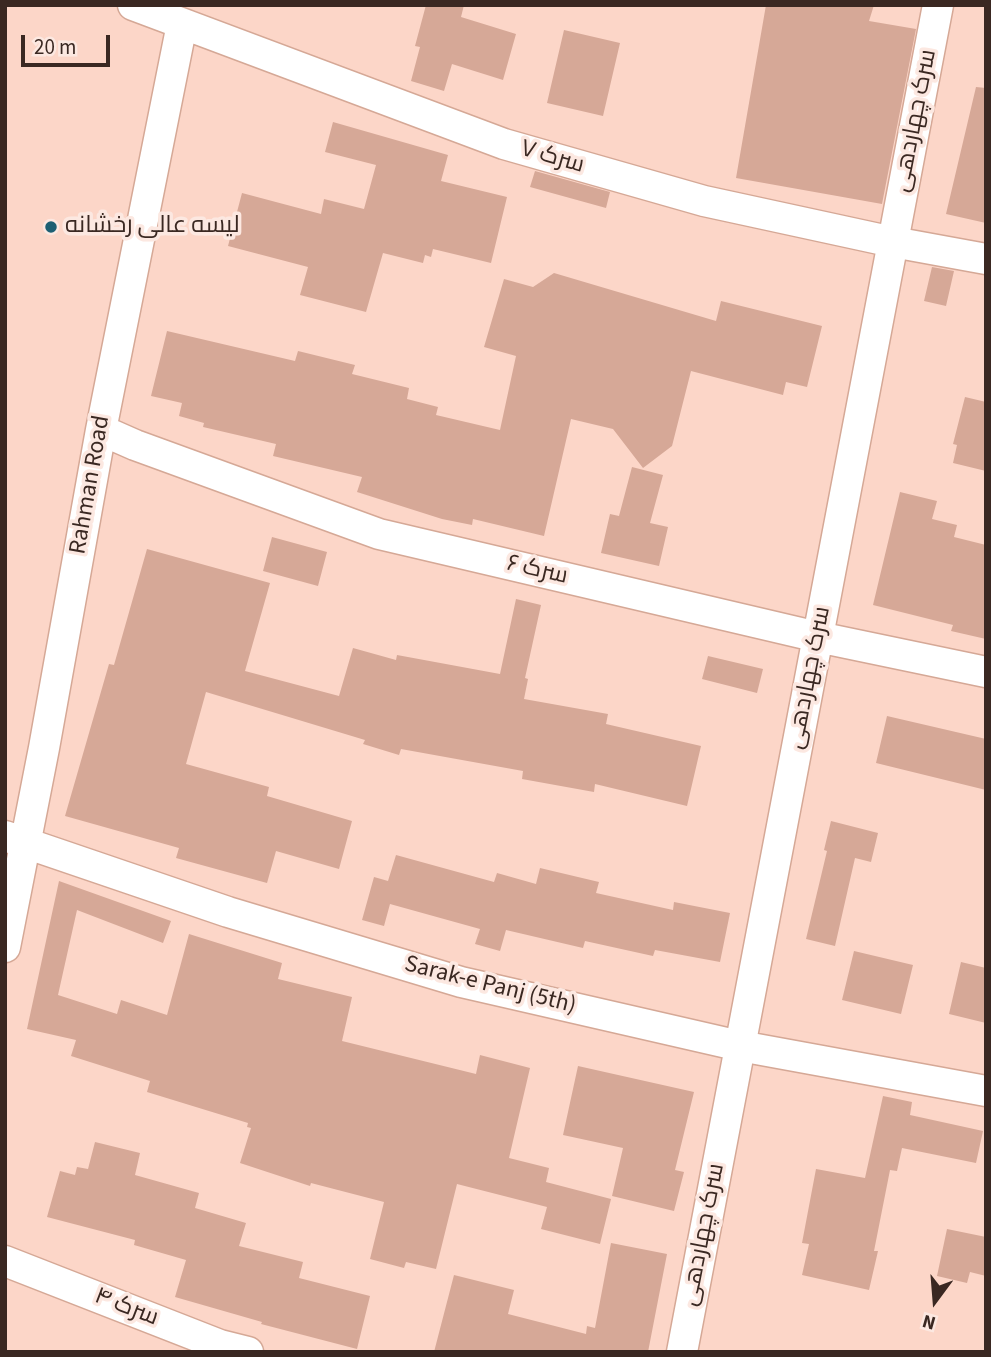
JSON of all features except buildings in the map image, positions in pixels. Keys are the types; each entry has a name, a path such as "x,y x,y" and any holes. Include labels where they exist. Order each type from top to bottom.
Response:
{"street":[{"name":"سرک ۷","path":"133,5 503,144 704,201 986,260"},
{"name":"سرک چهاردهی","path":"682,1352 938,5"},
{"name":"Rahman Road","path":"5,947 15,841 101,430 181,24"},
{"name":"سرک ۶","path":"101,430 135,445 379,534 818,636 986,671"},
{"name":"Sarak-e Panj (5th)","path":"15,841 228,912 461,982 740,1046 986,1091"},
{"name":"سرک ۴","path":"5,1261 219,1345 248,1352"}],"place":[{"name":"لیسه عالی رخشانه","path":"51,227"}]}
